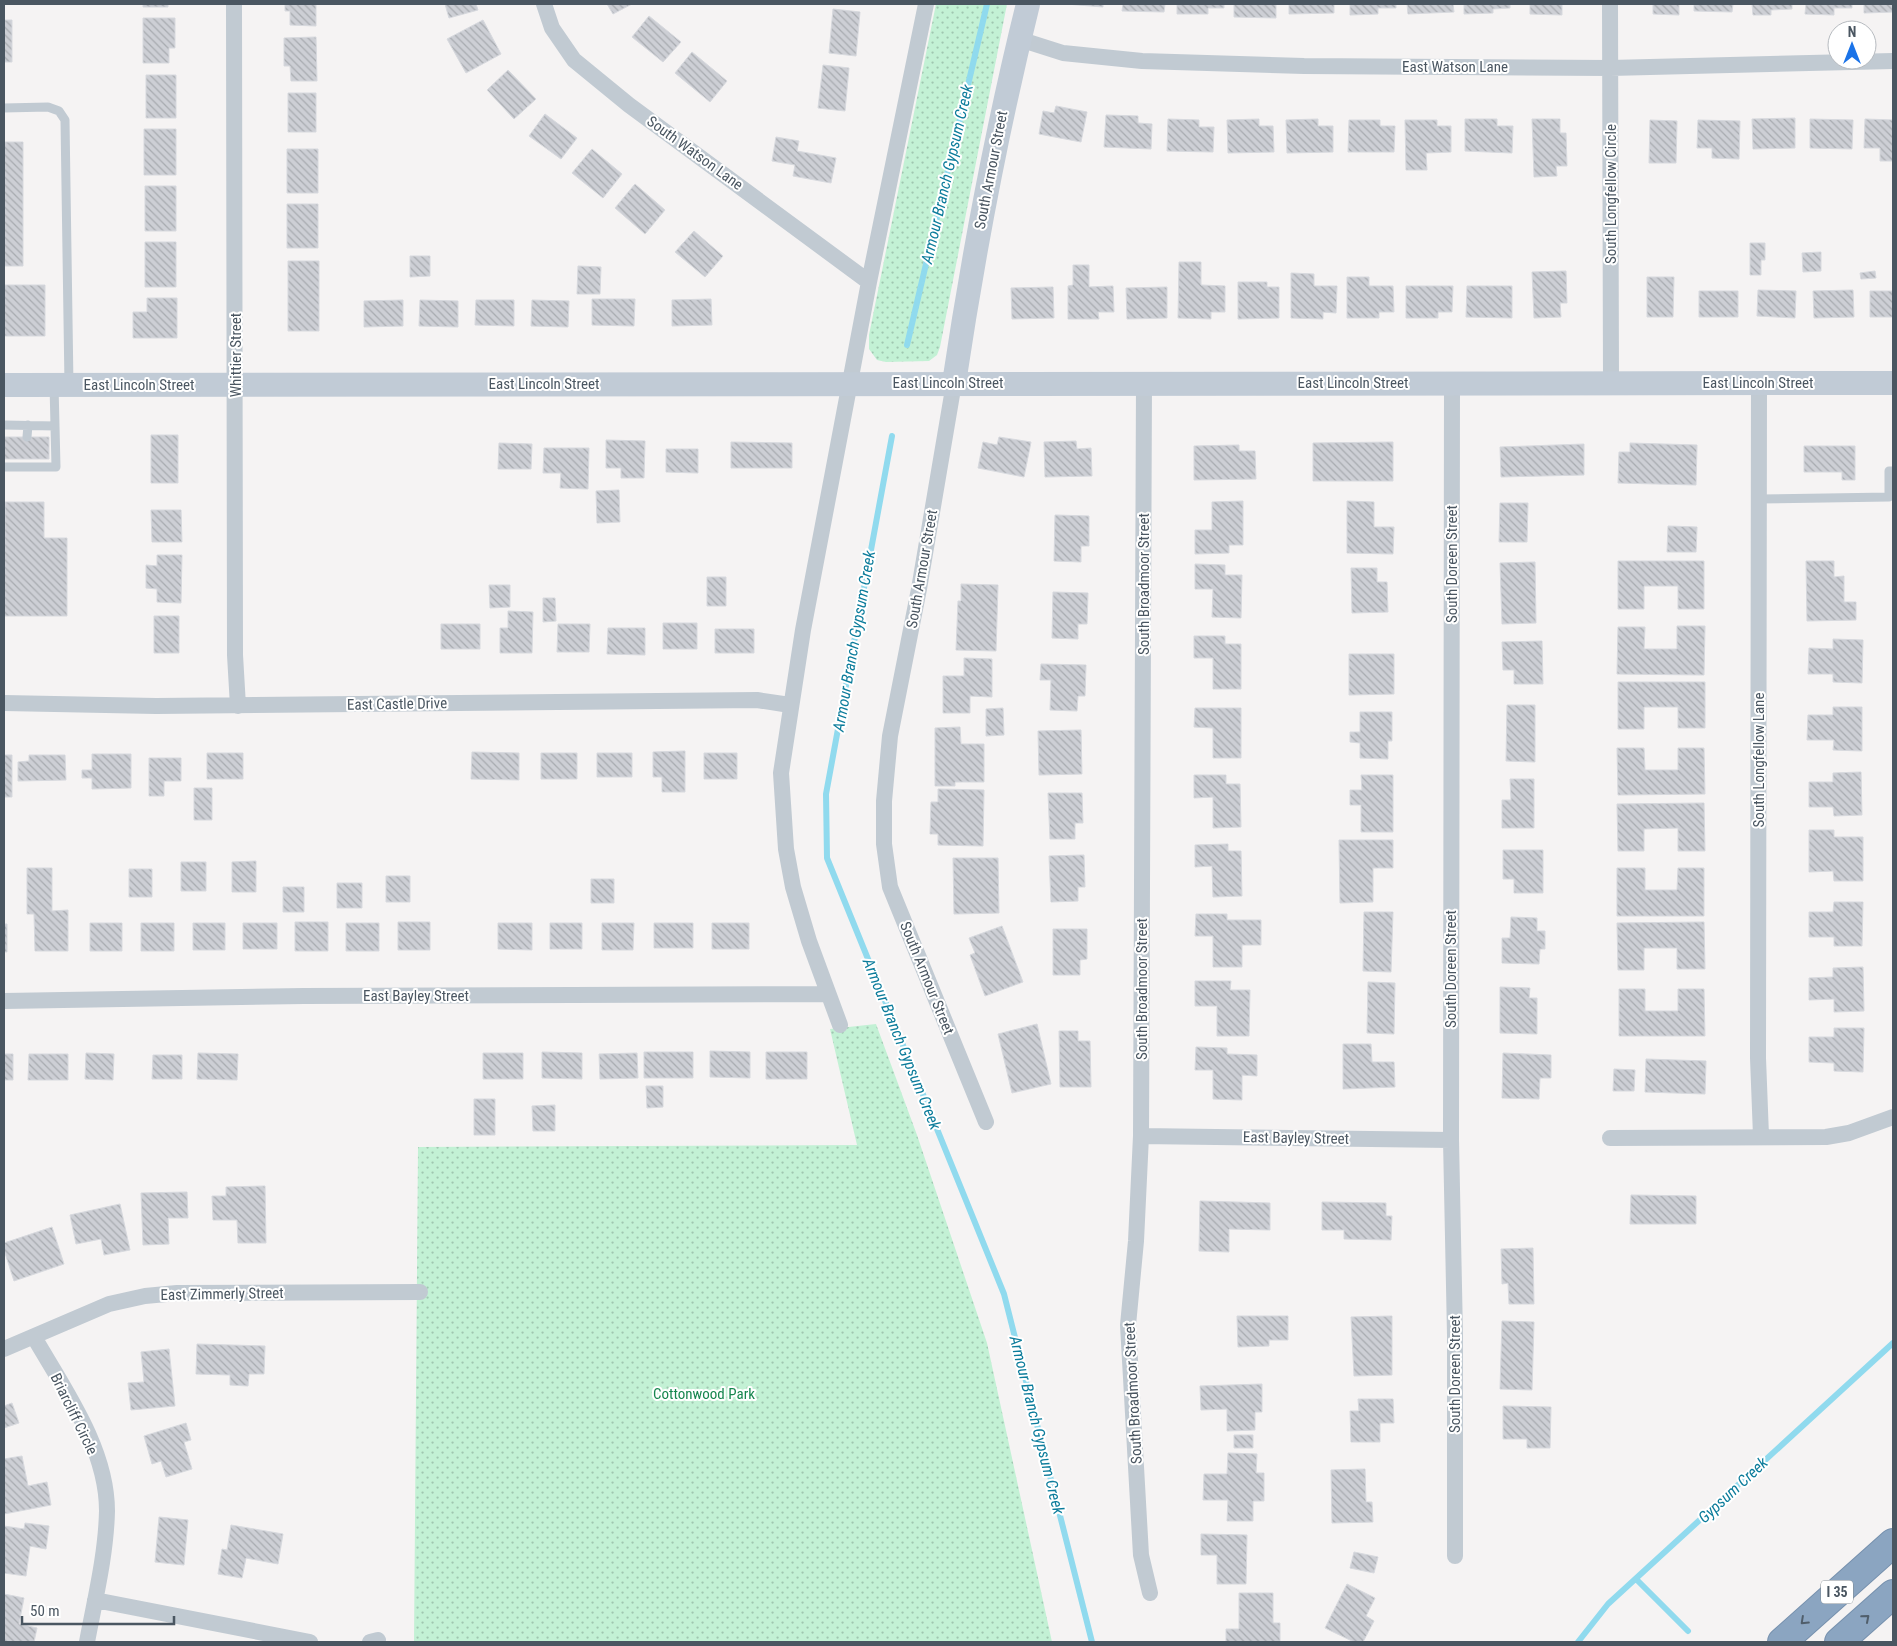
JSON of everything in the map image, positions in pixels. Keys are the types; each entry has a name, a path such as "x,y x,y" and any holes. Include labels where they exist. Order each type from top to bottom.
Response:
{"highway":[{"name":"I 35","path":"1782,1642 1893,1543"},
{"name":"I 35","path":"1839,1642 1893,1594"}],"street":[{"name":"Whittier Street","path":"234,4 235,655 238,706"},
{"name":"South Watson Lane","path":"544,4 552,28 574,60 629,104 869,282"},
{"path":"840,1026 827,994 796,896 786,849 781,773 790,705 869,282 926,4"},
{"name":"South Armour Street","path":"986,1122 890,887 884,844 884,801 890,736 920,580 954,383 970,275 1028,4"},
{"name":"South Longfellow Circle","path":"1610,4 1611,383"},
{"name":"East Watson Lane","path":"1019,39 1063,53 1142,62 1304,66 1610,68 1893,62"},
{"name":"East Lincoln Street","path":"4,385 1144,382 1893,383"},
{"name":"South Broadmoor Street","path":"1144,382 1141,1136 1136,1241 1128,1325 1141,1555 1150,1593"},
{"name":"South Doreen Street","path":"1452,383 1451,1140 1455,1335 1456,1556"},
{"name":"South Longfellow Lane","path":"1759,384 1758,1058 1761,1136"},
{"name":"East Castle Drive","path":"4,702 238,706 746,700 790,705"},
{"name":"East Bayley Street","path":"4,1002 304,996 827,994"},
{"path":"1610,1138 1826,1137 1863,1129 1893,1117"},
{"name":"East Bayley Street","path":"1141,1136 1451,1140"},
{"name":"East Zimmerly Street","path":"4,1349 109,1304 145,1296 177,1293 420,1292"},
{"name":"Briarcliff Circle","path":"34,1337 93,1446 102,1475 107,1509 105,1538 87,1642"},
{"path":"95,1600 310,1642"}],"lane":[{"path":"4,108 48,107 60,111 65,120 62,385 55,426 56,467 28,463 4,467"},
{"path":"4,425 55,426"},
{"path":"27,437 28,425"},
{"path":"1759,499 1889,496 1889,471 1893,471"}],"green space":[{"path":"936,4 1007,4 940,347 937,355 929,361 886,362 877,360 869,349 869,335"},
{"name":"Cottonwood Park","path":"876,1024 917,1135 987,1343 1052,1642 414,1642 418,1147 857,1145 830,1029"}],"building":[{"path":"143,4 168,4 168,7 143,7"},
{"path":"285,4 316,4 316,26 290,25 290,11 285,11"},
{"path":"445,4 476,4 478,10 449,18"},
{"path":"607,4 632,4 613,14"},
{"path":"1066,4 1103,4 1103,7"},
{"path":"1123,4 1165,4 1164,12 1122,11"},
{"path":"1177,4 1224,4 1224,8 1208,8 1208,14 1177,14"},
{"path":"1234,4 1276,4 1276,18 1234,17"},
{"path":"1289,4 1334,4 1334,13 1289,14"},
{"path":"1350,4 1396,4 1396,8 1378,8 1378,14 1350,15"},
{"path":"1407,4 1453,4 1454,12 1408,14"},
{"path":"1464,4 1510,4 1510,8 1493,9 1493,13 1464,14"},
{"path":"1530,4 1562,4 1562,15 1530,14"},
{"path":"1653,4 1679,4 1679,15 1653,14"},
{"path":"1694,4 1733,4 1732,12 1694,11"},
{"path":"1752,4 1792,4 1792,9 1771,10 1771,15 1753,15"},
{"path":"1806,4 1852,4 1852,8 1834,8 1834,15 1805,14"},
{"path":"1864,4 1893,4 1893,12 1864,13"},
{"path":"833,9 860,12 856,56 829,53"},
{"path":"649,16 681,42 663,62 632,37"},
{"path":"143,18 175,18 175,48 169,48 169,63 143,63"},
{"path":"4,20 12,20 12,62 4,62"},
{"path":"483,20 501,54 466,73 447,39"},
{"path":"316,37 317,81 291,81 290,66 284,66 284,38"},
{"path":"692,52 727,81 710,102 675,73"},
{"path":"823,65 849,68 845,111 818,108"},
{"path":"508,70 536,99 514,119 487,90"},
{"path":"146,75 176,75 176,118 146,118"},
{"path":"288,93 316,93 316,132 288,132"},
{"path":"1056,106 1087,112 1081,142 1039,134 1043,111 1054,113"},
{"path":"545,114 577,138 561,159 529,136"},
{"path":"1106,115 1138,116 1138,123 1152,124 1151,149 1104,147"},
{"path":"1795,118 1795,148 1753,149 1752,119"},
{"path":"1168,119 1199,120 1199,127 1214,127 1213,152 1167,151"},
{"path":"1259,119 1259,126 1273,126 1274,152 1228,153 1227,120"},
{"path":"1318,119 1318,126 1333,126 1333,152 1287,153 1286,120"},
{"path":"1465,119 1497,119 1497,126 1513,126 1512,153 1465,151"},
{"path":"1532,119 1560,119 1560,133 1566,133 1567,166 1556,166 1557,176 1534,177"},
{"path":"1810,119 1853,120 1852,149 1810,148"},
{"path":"1865,119 1893,120 1893,161 1880,161 1880,148 1864,148"},
{"path":"1349,120 1380,120 1380,126 1395,126 1394,152 1348,152"},
{"path":"1405,120 1437,120 1437,126 1451,126 1451,152 1426,153 1427,170 1406,170"},
{"path":"1650,120 1677,121 1676,163 1649,163"},
{"path":"1698,120 1740,121 1739,159 1712,158 1712,148 1697,148"},
{"path":"144,129 176,129 176,175 144,175"},
{"path":"776,137 799,141 797,151 836,158 831,183 793,176 795,165 772,161"},
{"path":"4,142 23,142 23,266 4,266"},
{"path":"287,149 318,149 318,193 287,193"},
{"path":"592,149 622,174 603,198 572,173"},
{"path":"635,184 665,210 645,234 615,208"},
{"path":"145,186 176,186 176,231 145,231"},
{"path":"287,204 318,204 318,248 287,248"},
{"path":"694,231 723,256 705,277 675,252"},
{"path":"145,242 176,242 176,287 145,287"},
{"path":"1750,243 1765,243 1765,260 1761,260 1761,275 1750,275"},
{"path":"1821,252 1821,271 1803,272 1802,253"},
{"path":"410,256 430,256 430,276 410,277"},
{"path":"288,261 319,261 319,331 288,331"},
{"path":"1179,262 1201,262 1201,285 1225,286 1225,312 1211,312 1211,319 1178,318"},
{"path":"1073,265 1089,265 1089,287 1113,286 1114,312 1098,312 1099,319 1068,319 1068,286 1073,285"},
{"path":"578,266 601,267 600,294 577,294"},
{"path":"1566,271 1567,303 1560,303 1561,317 1534,318 1532,272"},
{"path":"1875,271 1876,278 1861,279 1860,273"},
{"path":"1291,273 1314,274 1314,286 1337,286 1336,313 1323,312 1323,319 1291,318"},
{"path":"1347,277 1369,277 1369,286 1393,286 1394,312 1379,312 1379,318 1347,318"},
{"path":"1647,277 1674,277 1673,317 1647,317"},
{"path":"1238,282 1267,282 1267,287 1279,287 1279,318 1238,319"},
{"path":"4,285 45,285 45,336 4,336"},
{"path":"1406,286 1453,286 1452,312 1438,312 1438,318 1406,318"},
{"path":"1467,286 1512,286 1512,318 1466,317"},
{"path":"1053,287 1054,318 1012,319 1011,288"},
{"path":"1167,287 1167,318 1127,319 1126,288"},
{"path":"1758,290 1796,291 1795,318 1757,316"},
{"path":"1853,290 1854,317 1814,318 1813,291"},
{"path":"1699,291 1738,291 1738,317 1699,317"},
{"path":"1870,291 1893,291 1893,317 1870,317"},
{"path":"147,298 177,298 177,338 133,338 133,312 147,312"},
{"path":"592,299 635,299 634,326 592,325"},
{"path":"711,299 712,325 672,326 672,300"},
{"path":"403,300 403,326 364,327 364,301"},
{"path":"420,300 458,301 458,327 419,326"},
{"path":"476,300 514,300 514,326 475,325"},
{"path":"532,300 569,301 568,327 531,326"},
{"path":"151,435 178,435 178,483 151,483"},
{"path":"4,437 49,437 49,459 4,459"},
{"path":"999,437 1031,442 1024,477 978,468 983,442 997,445"},
{"path":"606,440 645,441 644,478 621,478 621,468 606,468"},
{"path":"1076,441 1077,449 1091,448 1092,476 1045,477 1044,442"},
{"path":"731,442 792,443 792,468 731,468"},
{"path":"1393,442 1393,481 1313,481 1313,443"},
{"path":"499,443 532,444 531,469 498,469"},
{"path":"1630,443 1697,445 1696,485 1618,483 1619,452 1630,452"},
{"path":"1584,444 1584,475 1501,477 1500,447"},
{"path":"1239,445 1239,451 1255,451 1256,479 1194,480 1194,446"},
{"path":"1804,446 1855,446 1855,480 1842,480 1842,472 1804,472"},
{"path":"544,448 589,448 588,489 560,488 561,473 543,473"},
{"path":"666,449 698,449 698,473 666,472"},
{"path":"619,490 620,522 597,523 596,491"},
{"path":"1243,501 1243,545 1229,545 1229,553 1195,554 1195,530 1212,530 1212,502"},
{"path":"1347,501 1374,502 1374,527 1394,527 1393,554 1347,553"},
{"path":"5,502 44,502 44,538 67,538 67,616 4,616"},
{"path":"1500,503 1528,503 1527,542 1499,542"},
{"path":"151,510 181,510 182,542 152,542"},
{"path":"1055,515 1089,516 1089,546 1081,546 1081,562 1054,561"},
{"path":"1668,526 1697,527 1696,552 1667,552"},
{"path":"157,555 182,555 181,603 157,602 157,589 146,588 146,565 157,566"},
{"path":"1618,561 1704,561 1704,609 1678,609 1678,586 1644,586 1644,609 1618,609"},
{"path":"1806,561 1834,561 1834,577 1844,576 1844,602 1856,602 1856,620 1807,621"},
{"path":"1535,562 1536,623 1502,624 1500,563"},
{"path":"1195,564 1225,565 1225,575 1242,575 1241,618 1212,617 1213,589 1195,589"},
{"path":"1351,568 1377,568 1377,582 1387,582 1388,612 1352,613"},
{"path":"707,577 726,577 726,606 707,606"},
{"path":"961,584 998,585 996,651 956,650 958,601 961,601"},
{"path":"489,585 510,585 510,607 490,608"},
{"path":"1053,592 1088,593 1087,624 1078,624 1078,639 1052,638"},
{"path":"543,598 555,598 556,621 543,622"},
{"path":"508,611 533,612 532,653 500,653 500,628 508,628"},
{"path":"154,616 179,616 179,653 154,653"},
{"path":"663,623 697,623 697,649 663,649"},
{"path":"441,624 480,624 480,649 441,649"},
{"path":"558,624 590,624 589,652 557,652"},
{"path":"1677,626 1705,626 1704,675 1617,674 1618,627 1645,627 1644,649 1677,649"},
{"path":"608,628 645,628 645,655 607,654"},
{"path":"715,629 754,629 754,653 715,653"},
{"path":"1194,636 1225,636 1225,644 1241,644 1241,689 1213,689 1213,658 1194,658"},
{"path":"1833,639 1863,640 1862,683 1833,682 1833,674 1808,674 1809,648 1833,649"},
{"path":"1542,641 1543,684 1514,684 1514,670 1503,670 1502,642"},
{"path":"1349,654 1394,654 1394,694 1349,695"},
{"path":"964,658 992,659 992,697 970,696 970,713 943,713 943,676 964,676"},
{"path":"1041,664 1086,665 1085,696 1078,696 1077,711 1050,710 1051,680 1040,680"},
{"path":"1618,682 1705,682 1705,728 1678,728 1678,707 1644,707 1644,729 1618,729"},
{"path":"1507,705 1535,705 1535,762 1506,761"},
{"path":"1833,707 1862,707 1862,751 1833,750 1834,740 1807,740 1808,715 1833,715"},
{"path":"1003,708 1004,735 986,736 986,709"},
{"path":"1195,708 1241,708 1241,758 1213,758 1213,728 1194,727"},
{"path":"1360,712 1392,712 1392,741 1388,741 1388,759 1360,758 1360,743 1350,742 1350,732 1360,732"},
{"path":"960,727 961,744 984,744 984,782 955,782 955,786 935,786 935,728"},
{"path":"1081,730 1082,774 1039,775 1038,731"},
{"path":"1617,748 1644,748 1645,770 1678,770 1678,748 1704,748 1705,794 1618,795"},
{"path":"685,751 685,792 662,792 662,777 653,777 653,752"},
{"path":"472,752 519,753 519,780 471,779"},
{"path":"207,753 243,753 243,779 207,779"},
{"path":"541,753 577,753 577,779 541,779"},
{"path":"597,753 632,753 632,777 597,777"},
{"path":"704,753 737,753 737,779 704,779"},
{"path":"92,754 131,754 131,788 92,789 92,778 82,778 82,770 92,770"},
{"path":"4,755 12,755 12,797 4,797"},
{"path":"29,755 65,755 66,780 18,781 18,762 29,761"},
{"path":"149,758 181,758 181,781 164,781 164,796 149,796"},
{"path":"1861,772 1862,815 1834,816 1833,807 1809,807 1809,782 1833,782 1833,773"},
{"path":"1194,775 1226,775 1226,784 1240,784 1241,827 1213,828 1213,797 1194,798"},
{"path":"1361,775 1393,775 1393,832 1361,832 1361,805 1350,805 1350,790 1362,790"},
{"path":"1510,779 1534,779 1534,828 1502,828 1502,800 1511,800"},
{"path":"194,788 212,788 212,820 194,820"},
{"path":"938,789 984,790 983,846 938,845 938,834 930,834 931,802 938,802"},
{"path":"1048,793 1082,793 1083,823 1075,823 1075,839 1050,839"},
{"path":"1704,803 1705,851 1678,851 1678,828 1644,829 1644,851 1618,851 1617,804"},
{"path":"1809,830 1834,830 1834,837 1863,837 1863,881 1834,881 1833,871 1809,872"},
{"path":"1339,840 1393,840 1393,868 1373,868 1373,902 1340,903"},
{"path":"1228,844 1228,851 1241,851 1242,896 1213,897 1212,866 1195,867 1195,845"},
{"path":"1503,850 1543,850 1543,893 1514,893 1514,879 1503,879"},
{"path":"1084,855 1085,887 1078,887 1078,901 1051,902 1049,856"},
{"path":"953,858 998,858 999,913 954,914"},
{"path":"256,861 256,892 232,892 232,862"},
{"path":"181,862 206,862 206,891 181,891"},
{"path":"27,868 52,868 52,911 68,910 68,951 35,951 34,914 27,914"},
{"path":"1617,868 1645,868 1645,890 1677,890 1678,868 1704,868 1704,916 1617,916"},
{"path":"129,869 152,869 152,897 129,897"},
{"path":"386,876 410,876 410,902 386,902"},
{"path":"591,879 614,879 614,903 591,903"},
{"path":"337,883 362,883 362,908 337,908"},
{"path":"283,887 304,887 304,912 283,912"},
{"path":"1834,902 1863,902 1862,946 1834,946 1834,937 1809,937 1809,912 1833,912"},
{"path":"1364,912 1393,912 1391,972 1363,971"},
{"path":"1196,914 1227,914 1227,920 1261,920 1261,945 1242,945 1242,967 1213,967 1213,936 1195,936"},
{"path":"1511,917 1537,918 1537,931 1545,931 1545,949 1540,949 1539,964 1502,963 1502,938 1510,938"},
{"path":"295,922 328,922 328,951 295,951"},
{"path":"398,922 430,922 430,950 398,950"},
{"path":"1704,922 1705,969 1677,969 1677,948 1644,948 1644,970 1618,970 1617,923"},
{"path":"90,923 122,923 122,951 90,951"},
{"path":"141,923 174,923 174,951 141,951"},
{"path":"193,923 225,923 225,950 193,950"},
{"path":"243,923 277,923 277,949 243,949"},
{"path":"346,923 379,923 379,951 346,951"},
{"path":"498,923 532,923 532,950 498,949"},
{"path":"550,923 582,923 582,949 550,949"},
{"path":"602,923 634,923 633,950 602,950"},
{"path":"654,923 693,923 693,948 654,948"},
{"path":"712,923 749,923 749,949 712,949"},
{"path":"4,924 7,924 7,952 4,952"},
{"path":"1002,926 1023,982 985,996 970,955 975,953 969,938"},
{"path":"1053,929 1087,929 1087,959 1080,960 1080,975 1053,975"},
{"path":"1863,967 1864,1011 1834,1012 1834,999 1809,1000 1809,978 1833,977 1833,968"},
{"path":"1195,981 1231,981 1230,990 1250,990 1249,1036 1217,1036 1217,1006 1195,1006"},
{"path":"1368,982 1395,983 1394,1034 1367,1033"},
{"path":"1500,987 1530,988 1529,998 1537,998 1537,1034 1500,1033"},
{"path":"1619,989 1645,989 1645,1011 1678,1011 1678,989 1704,989 1705,1036 1619,1036"},
{"path":"1037,1024 1051,1084 1012,1093 998,1034"},
{"path":"1834,1028 1864,1028 1863,1072 1834,1071 1834,1063 1809,1062 1809,1037 1834,1037"},
{"path":"1059,1031 1078,1031 1078,1041 1090,1041 1091,1087 1060,1087"},
{"path":"1343,1044 1371,1044 1372,1062 1394,1062 1395,1087 1343,1089"},
{"path":"1196,1047 1227,1048 1227,1054 1257,1055 1257,1076 1242,1075 1242,1100 1213,1099 1213,1070 1195,1070"},
{"path":"710,1051 750,1052 750,1078 710,1077"},
{"path":"542,1052 582,1053 582,1079 542,1078"},
{"path":"644,1052 693,1052 693,1078 644,1078"},
{"path":"766,1052 807,1052 807,1079 766,1079"},
{"path":"86,1053 114,1054 113,1080 85,1079"},
{"path":"198,1053 238,1054 237,1080 197,1079"},
{"path":"483,1053 523,1053 523,1079 483,1079"},
{"path":"637,1053 638,1078 600,1079 599,1054"},
{"path":"1503,1053 1551,1055 1551,1078 1540,1078 1539,1099 1502,1098"},
{"path":"4,1054 13,1054 13,1080 4,1080"},
{"path":"29,1054 68,1054 68,1080 28,1080"},
{"path":"153,1055 182,1055 182,1079 152,1079"},
{"path":"1646,1059 1706,1061 1705,1094 1645,1092"},
{"path":"1614,1069 1635,1070 1634,1091 1613,1091"},
{"path":"646,1086 663,1086 663,1107 647,1108"},
{"path":"474,1099 495,1099 495,1135 474,1135"},
{"path":"555,1105 555,1131 533,1131 532,1106"},
{"path":"265,1186 266,1243 238,1243 237,1220 213,1220 212,1196 226,1196 226,1187"},
{"path":"187,1192 188,1218 168,1218 169,1244 143,1245 141,1193"},
{"path":"1631,1195 1696,1196 1696,1224 1630,1224"},
{"path":"1200,1201 1270,1203 1270,1230 1229,1229 1229,1252 1199,1251"},
{"path":"1322,1202 1386,1203 1386,1216 1392,1216 1391,1240 1344,1239 1344,1230 1322,1230"},
{"path":"120,1204 130,1250 104,1255 101,1239 76,1244 70,1215"},
{"path":"52,1227 64,1264 14,1281 4,1250 4,1243"},
{"path":"1533,1248 1534,1304 1509,1304 1508,1283 1502,1284 1501,1249"},
{"path":"1237,1316 1288,1316 1288,1340 1269,1340 1269,1346 1238,1347"},
{"path":"1392,1316 1392,1375 1354,1376 1351,1317"},
{"path":"1502,1321 1534,1322 1532,1390 1500,1389"},
{"path":"197,1344 265,1346 264,1374 249,1374 248,1386 230,1385 230,1375 196,1374"},
{"path":"169,1349 175,1406 131,1410 128,1383 144,1382 141,1352"},
{"path":"1262,1384 1262,1412 1255,1412 1255,1430 1227,1431 1227,1409 1201,1410 1200,1386"},
{"path":"1358,1399 1393,1399 1394,1423 1380,1423 1380,1442 1351,1442 1350,1411 1359,1411"},
{"path":"12,1403 19,1423 4,1428 4,1406"},
{"path":"1503,1406 1551,1407 1550,1448 1527,1448 1527,1439 1503,1439"},
{"path":"186,1423 191,1440 184,1442 192,1469 166,1477 161,1461 152,1464 144,1436"},
{"path":"1234,1435 1253,1435 1253,1448 1234,1448"},
{"path":"1228,1453 1257,1454 1256,1473 1264,1473 1264,1501 1253,1501 1253,1521 1227,1521 1228,1500 1203,1500 1204,1474 1227,1474"},
{"path":"22,1456 28,1486 47,1482 51,1505 4,1514 4,1459"},
{"path":"1365,1469 1366,1502 1372,1502 1373,1522 1332,1523 1331,1470"},
{"path":"159,1517 188,1520 184,1565 155,1562"},
{"path":"25,1523 49,1526 46,1549 30,1546 26,1576 4,1573 4,1526 24,1529"},
{"path":"231,1525 283,1534 278,1564 246,1558 242,1578 218,1574 222,1549 227,1550"},
{"path":"1201,1534 1247,1535 1246,1584 1217,1584 1217,1555 1201,1555"},
{"path":"1354,1552 1378,1557 1374,1573 1350,1568"},
{"path":"1347,1584 1375,1598 1366,1616 1374,1621 1363,1642 1354,1642 1325,1628"},
{"path":"1239,1593 1273,1593 1273,1623 1280,1623 1280,1642 1226,1642 1226,1629 1239,1629"},
{"path":"4,1594 24,1598 19,1624 37,1628 34,1642 4,1642"}],"waterway":[{"name":"Armour Branch Gypsum Creek","path":"907,345 987,4"},
{"name":"Armour Branch Gypsum Creek","path":"892,436 826,794 827,858 1004,1294 1092,1642"},
{"name":"Gypsum Creek","path":"1578,1642 1608,1604 1893,1343"},
{"path":"1637,1580 1688,1631"}]}
